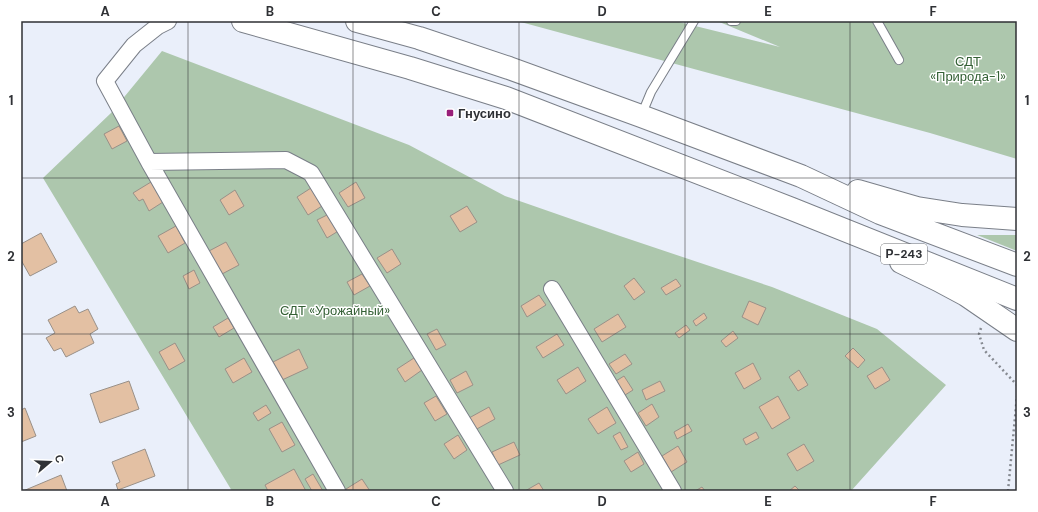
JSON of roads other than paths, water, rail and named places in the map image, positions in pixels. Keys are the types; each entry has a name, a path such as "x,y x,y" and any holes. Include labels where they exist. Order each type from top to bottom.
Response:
{"main road":[{"path":"243,21 410,68 506,98 792,209"},
{"path":"357,21 419,38 509,68 801,176 917,208 962,215 1017,219"},
{"name":"Р-243","path":"801,176 880,213 1017,265"},
{"name":"Р-243","path":"792,209 1017,298"},
{"name":"Р-243","path":"792,209 966,295 1017,330"}],"street":[{"path":"168,21 158,26 134,45 105,81 149,162 337,491"},
{"path":"149,162 286,160 311,173 505,491"},
{"path":"552,289 673,491"}],"lane":[{"path":"641,116 651,92 694,21"},
{"path":"731,21 736,21"},
{"path":"878,21 898,60"}],"place":[{"name":"Гнусино","path":"450,113"}],"park label":[{"name":"СДТ «Природа-1»","path":"968,68"},
{"name":"СДТ «Урожайный»","path":"335,310"}]}
